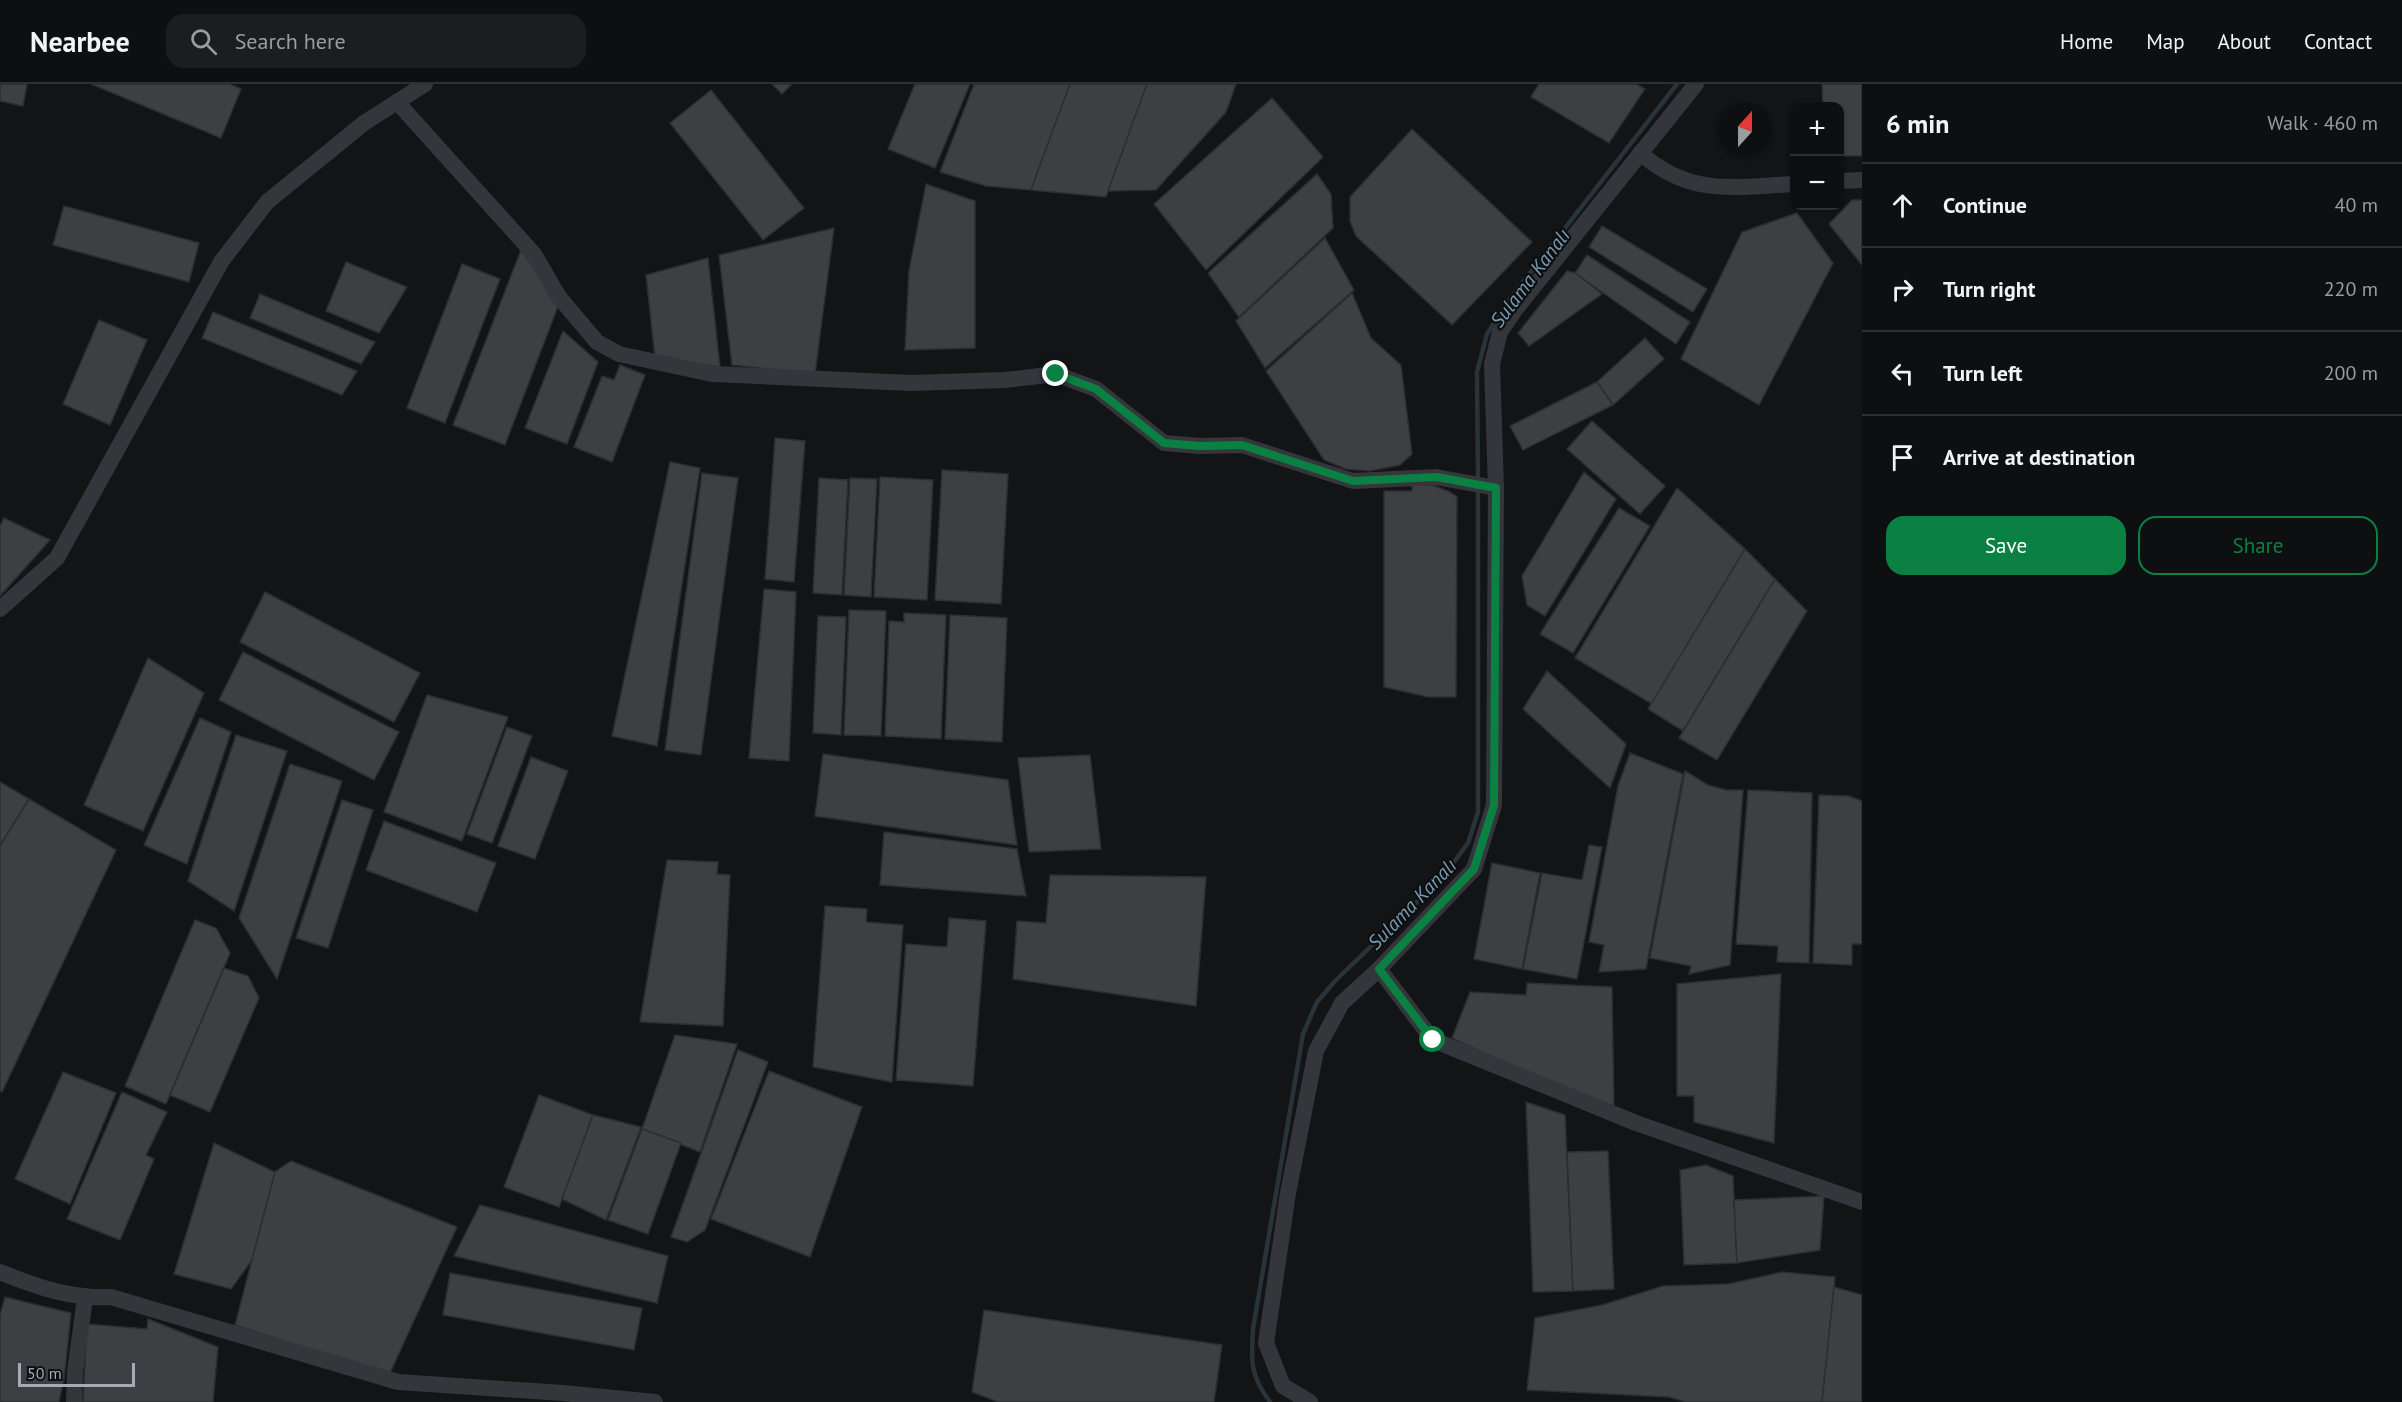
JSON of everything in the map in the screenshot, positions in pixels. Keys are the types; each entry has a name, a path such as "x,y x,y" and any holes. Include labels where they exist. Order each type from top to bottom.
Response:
{"street":[{"path":"0,609 57,558 221,262 267,202 364,123 425,84"},
{"path":"1310,1402 1283,1386 1266,1343 1288,1193 1316,1051 1342,1003 1379,969 1474,869 1494,805 1496,488 1492,364 1500,332 1515,310 1696,84"},
{"path":"397,102 534,254 559,297 597,342 619,354 712,374 910,383 1005,380 1056,374 1096,389 1164,443 1200,446 1242,445 1353,481 1437,477 1496,488"},
{"path":"1640,153 1660,170 1693,184 1720,188 1790,184"},
{"path":"1844,181 1862,180"},
{"path":"1379,969 1433,1040 1636,1123 1862,1202"},
{"path":"0,1272 40,1289 85,1298 111,1297 398,1382 563,1393 655,1402"},
{"path":"74,1402 75,1372 85,1298"}],"building":[{"path":"0,84 27,84 23,106 0,101"},
{"path":"91,84 229,84 241,89 221,138"},
{"path":"772,84 792,84 782,94"},
{"path":"915,84 970,84 935,168 888,149"},
{"path":"974,84 1070,84 1031,190 986,186 940,172"},
{"path":"1070,84 1147,84 1106,197 1031,190"},
{"path":"1147,84 1236,84 1226,112 1156,190 1108,191"},
{"path":"1539,84 1636,84 1645,89 1609,143 1531,97"},
{"path":"1822,84 1862,84 1862,156 1844,156 1844,102 1823,102"},
{"path":"711,90 804,208 763,240 670,123"},
{"path":"1272,98 1323,157 1206,270 1154,204"},
{"path":"1412,129 1532,242 1452,325 1356,236 1350,221 1350,197"},
{"path":"1317,174 1331,194 1333,228 1239,317 1208,273"},
{"path":"926,184 975,201 975,348 905,350 909,271"},
{"path":"1852,200 1862,200 1862,265 1829,224"},
{"path":"64,206 199,243 189,282 53,245"},
{"path":"1797,213 1833,263 1759,405 1681,359 1742,232"},
{"path":"1602,226 1707,289 1693,312 1589,247"},
{"path":"834,228 815,374 732,365 719,255"},
{"path":"1325,238 1354,290 1265,368 1236,321"},
{"path":"521,250 560,301 505,445 453,425"},
{"path":"1587,255 1690,322 1676,344 1575,273"},
{"path":"708,258 720,367 655,358 646,275"},
{"path":"346,262 407,287 379,333 326,311"},
{"path":"462,264 500,279 445,423 407,408"},
{"path":"1567,271 1575,273 1602,294 1529,346 1518,333"},
{"path":"1352,293 1371,338 1401,365 1412,454 1400,465 1370,471 1346,469 1324,460 1266,371"},
{"path":"260,294 375,342 361,364 250,318"},
{"path":"213,312 357,371 342,395 202,338"},
{"path":"99,320 147,340 110,425 63,404"},
{"path":"563,331 598,362 567,444 525,428"},
{"path":"1645,338 1664,359 1613,405 1597,382"},
{"path":"620,365 645,375 612,462 574,447 602,376 614,380"},
{"path":"1597,382 1613,405 1523,450 1510,426"},
{"path":"1592,421 1665,486 1640,514 1567,449"},
{"path":"775,438 805,441 794,582 765,579"},
{"path":"670,462 700,468 657,746 612,736"},
{"path":"942,470 1008,474 1001,604 935,600"},
{"path":"1584,472 1616,499 1545,616 1527,605 1522,576"},
{"path":"702,473 738,478 701,755 665,750"},
{"path":"880,477 933,480 927,600 874,597"},
{"path":"819,478 848,480 842,595 813,593"},
{"path":"850,478 877,479 871,597 844,595"},
{"path":"1412,485 1432,485 1457,497 1456,697 1428,697 1384,687 1384,491 1412,491"},
{"path":"1677,488 1745,549 1652,704 1575,658"},
{"path":"1619,508 1650,526 1573,653 1540,634"},
{"path":"4,518 50,540 0,596 0,526"},
{"path":"1745,549 1775,579 1683,731 1648,709"},
{"path":"1775,579 1807,611 1717,760 1679,738"},
{"path":"764,589 796,592 789,761 749,758"},
{"path":"265,592 420,673 394,722 240,642"},
{"path":"849,610 886,611 881,736 844,735"},
{"path":"904,613 946,615 941,739 885,736 889,621 904,622"},
{"path":"950,615 1007,618 1002,742 945,739"},
{"path":"818,616 846,617 841,735 813,733"},
{"path":"243,652 399,732 374,780 219,700"},
{"path":"148,658 204,693 143,831 84,805"},
{"path":"1547,671 1626,744 1610,788 1523,709"},
{"path":"427,695 508,717 462,841 384,812"},
{"path":"200,718 231,732 187,864 144,845"},
{"path":"507,727 532,736 492,843 467,834"},
{"path":"236,735 287,751 234,911 188,881"},
{"path":"1630,753 1683,774 1646,969 1599,972 1604,945 1589,942 1618,786"},
{"path":"823,754 1008,780 1017,845 815,816"},
{"path":"1090,755 1101,849 1029,852 1018,758"},
{"path":"531,757 568,771 535,859 498,846"},
{"path":"290,764 342,781 277,979 239,918"},
{"path":"1685,771 1708,785 1726,790 1743,790 1730,965 1689,974 1691,966 1650,958"},
{"path":"0,782 29,799 0,846"},
{"path":"1748,790 1812,793 1809,963 1777,962 1778,946 1736,944"},
{"path":"1819,795 1849,796 1862,801 1862,944 1852,944 1852,965 1813,963"},
{"path":"29,799 116,850 2,1092 0,1091 0,846"},
{"path":"342,800 373,810 328,948 296,938"},
{"path":"384,821 496,863 477,912 366,870"},
{"path":"884,832 1017,849 1026,896 880,885"},
{"path":"1589,845 1602,847 1577,979 1523,969 1542,873 1582,880"},
{"path":"667,860 718,862 717,874 730,875 723,1026 640,1022"},
{"path":"1492,863 1540,873 1522,969 1474,959"},
{"path":"1050,875 1206,877 1196,1006 1013,979 1017,921 1046,923"},
{"path":"825,906 867,909 866,922 903,925 892,1082 813,1067"},
{"path":"949,918 986,921 973,1086 896,1080 906,944 947,947"},
{"path":"195,920 216,928 230,953 166,1104 125,1086"},
{"path":"224,968 248,976 259,998 210,1112 170,1095"},
{"path":"1781,974 1774,1143 1694,1122 1694,1096 1677,1096 1677,984"},
{"path":"1527,983 1612,987 1614,1107 1522,1071 1452,1038 1470,992 1526,995"},
{"path":"675,1035 737,1044 700,1152 642,1129"},
{"path":"738,1050 768,1062 705,1230 687,1242 671,1237"},
{"path":"769,1071 862,1107 810,1257 711,1219"},
{"path":"63,1072 116,1093 70,1204 15,1179"},
{"path":"122,1092 167,1112 146,1155 154,1159 120,1240 67,1219"},
{"path":"539,1095 593,1115 559,1207 504,1187"},
{"path":"1526,1102 1565,1115 1573,1291 1533,1292"},
{"path":"593,1115 641,1127 606,1220 562,1199"},
{"path":"642,1129 681,1143 648,1234 608,1220"},
{"path":"214,1143 275,1172 252,1260 231,1289 174,1274"},
{"path":"1608,1151 1614,1289 1573,1291 1567,1152"},
{"path":"291,1161 457,1227 389,1375 235,1325 275,1172"},
{"path":"1706,1165 1733,1176 1737,1263 1684,1265 1680,1170"},
{"path":"1824,1196 1820,1250 1737,1263 1734,1200"},
{"path":"480,1205 668,1256 657,1303 454,1256"},
{"path":"1782,1272 1835,1277 1822,1402 1686,1402 1669,1397 1527,1390 1535,1318 1602,1305 1663,1286 1728,1284"},
{"path":"450,1273 642,1308 634,1350 443,1315"},
{"path":"1834,1287 1862,1295 1862,1402 1822,1402"},
{"path":"5,1297 71,1313 64,1379 59,1402 0,1402 0,1315"},
{"path":"984,1310 1222,1345 1214,1402 998,1402 972,1392"},
{"path":"148,1319 218,1347 213,1402 83,1402 87,1324 147,1329"}],"waterway":[{"name":"Sulama Kanalı","path":"1478,481 1477,372 1487,334 1509,300 1677,84"},
{"name":"Sulama Kanalı","path":"1270,1402 1253,1368 1253,1329 1303,1034 1317,1002 1335,981 1443,877 1468,843 1478,812 1478,489"}],"route":[{"path":"1056,374 1096,389 1164,443 1200,446 1242,445 1353,481 1437,477 1496,488 1494,805 1474,869 1379,969 1433,1040"}]}
